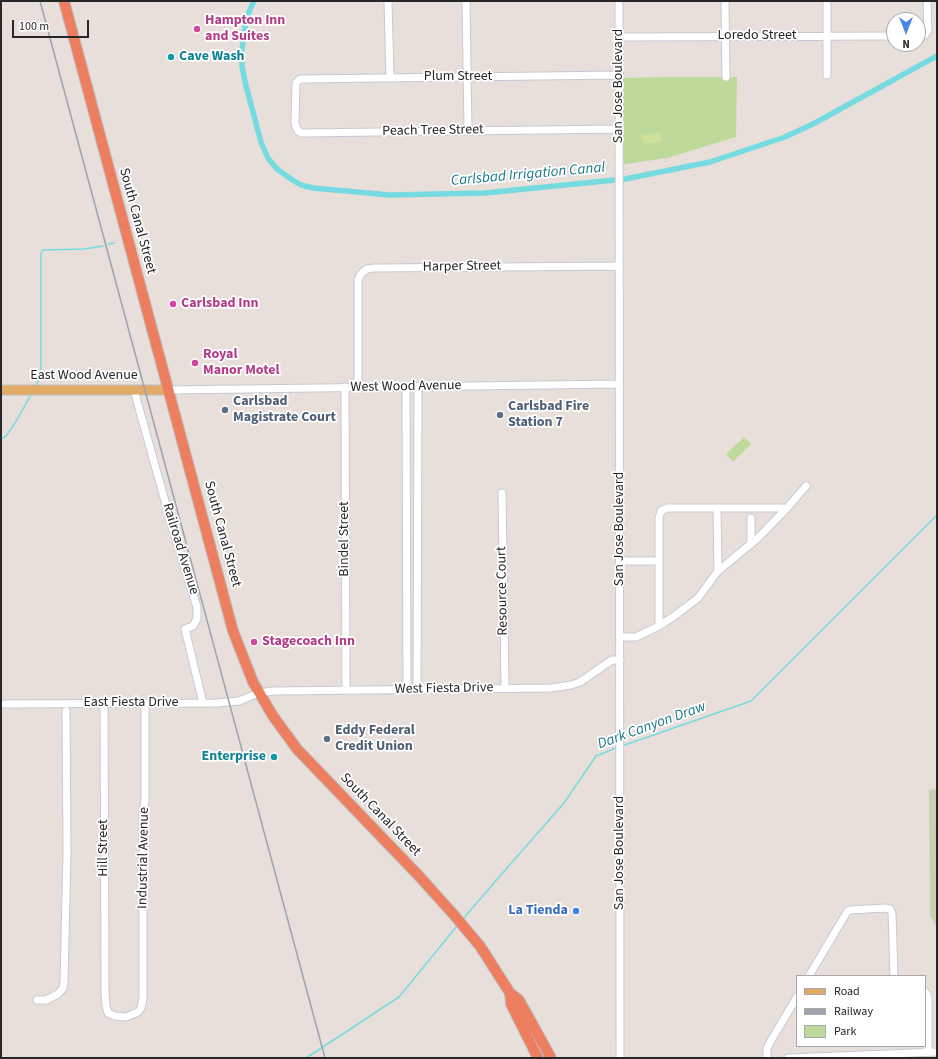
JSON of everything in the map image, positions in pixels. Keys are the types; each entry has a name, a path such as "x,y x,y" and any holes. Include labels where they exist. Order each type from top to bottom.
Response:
{"highway":[{"name":"South Canal Street","path":"64,1 233,631 242,656 259,693 277,722 297,749 419,876 467,930 491,963 510,993 519,1000 551,1058"},
{"name":"South Canal Street","path":"510,993 511,1004 538,1058"}],"main road":[{"name":"East Wood Avenue","path":"1,390 168,390"}],"street":[{"path":"388,1 390,78"},
{"path":"466,1 468,130"},
{"name":"San Jose Boulevard","path":"619,1 620,1058"},
{"path":"725,1 726,77"},
{"path":"826,75 827,1"},
{"path":"926,32 928,30 928,1"},
{"name":"Loredo Street","path":"619,37 886,36"},
{"name":"Plum Street","path":"298,81 303,79 619,75"},
{"name":"Peach Tree Street","path":"298,81 295,86 295,123 298,131 302,133 619,129"},
{"name":"Harper Street","path":"358,387 358,280 361,274 370,268 619,266"},
{"name":"West Wood Avenue","path":"168,390 619,384"},
{"path":"418,386 418,689"},
{"path":"406,387 407,689"},
{"name":"Bindel Street","path":"345,388 346,690"},
{"name":"Railroad Avenue","path":"134,390 177,545 197,607 197,620 194,626 185,629 203,703"},
{"path":"620,637 636,637 659,626 698,598 718,571 758,538 806,486"},
{"name":"Resource Court","path":"502,493 505,688"},
{"path":"659,626 659,518 661,511 667,508 787,508"},
{"path":"717,508 718,571"},
{"path":"750,518 750,544"},
{"path":"620,560 659,561"},
{"name":"West Fiesta Drive","path":"259,693 273,691 551,688 571,685 590,676 612,660 620,660"},
{"name":"East Fiesta Drive","path":"1,704 203,703 239,701 259,693"},
{"name":"Hill Street","path":"104,703 105,992 107,1010 111,1015 126,1017 138,1012"},
{"name":"Industrial Avenue","path":"138,1012 141,1008 143,993 143,824 145,799 146,703"},
{"path":"37,1000 46,1000 58,994 63,988 64,981 66,711"},
{"path":"810,975 850,910 854,908 890,908 892,913 894,975"},
{"path":"788,1058 932,1053 928,998 926,993"},
{"path":"767,1058 769,1044 796,999"}],"green space":[{"path":"737,77 736,137 667,158 619,165 619,78"},
{"path":"660,132 662,141 643,144 641,136"},
{"path":"744,437 751,444 733,462 726,454"},
{"path":"937,789 937,927 930,916 929,790"}],"waterway":[{"name":"Carlsbad Irrigation Canal","path":"254,1 246,19 242,49 242,66 261,142 268,158 277,169 301,185 313,188 389,195 485,193 625,179 710,162 785,137 813,124 937,56"},
{"path":"108,244 114,243"},
{"path":"36,386 40,376 41,366 41,253 43,250 84,249 103,246"},
{"path":"1,439 6,436 15,423 31,395"},
{"name":"Dark Canyon Draw","path":"622,746 751,701 937,515"},
{"name":"Dark Canyon Draw","path":"462,920 564,803 596,756 616,748"},
{"name":"Dark Canyon Draw","path":"306,1058 399,997 457,926"}],"railway":[{"path":"40,1 325,1058"}],"place":[{"name":"Hampton Inn and Suites","path":"197,29"},
{"name":"Cave Wash","path":"171,57"},
{"name":"Carlsbad Inn","path":"173,304"},
{"name":"Royal Manor Motel","path":"195,363"},
{"name":"Carlsbad Magistrate Court","path":"225,410"},
{"name":"Carlsbad Fire Station 7","path":"500,415"},
{"name":"Stagecoach Inn","path":"254,642"},
{"name":"Eddy Federal Credit Union","path":"327,739"},
{"name":"Enterprise","path":"274,757"},
{"name":"La Tienda","path":"576,911"}]}
